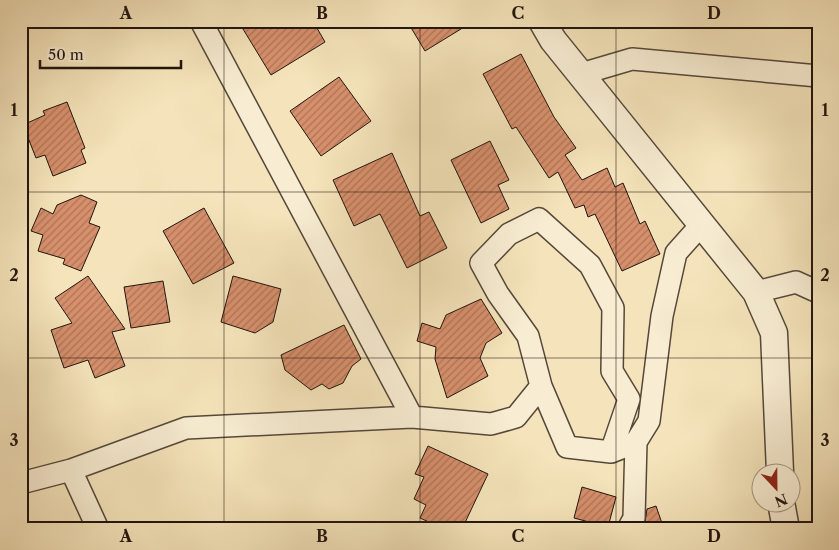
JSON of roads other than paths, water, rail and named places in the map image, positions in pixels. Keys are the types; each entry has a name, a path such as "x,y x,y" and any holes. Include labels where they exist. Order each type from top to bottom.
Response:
{"street":[{"path":"201,21 412,417"},
{"path":"542,21 553,40 756,292 774,333 780,462"},
{"path":"581,74 632,59 818,76"},
{"path":"611,452 629,399 612,371 613,308 590,265 539,219 509,234 481,263 498,294 528,336 541,386 567,447 611,452 636,442"},
{"path":"628,529 634,518 636,442 649,421 662,316 676,253 701,225"},
{"path":"756,292 796,282 818,292"},
{"path":"21,483 71,470 186,428 412,417 491,424 516,417 541,386"},
{"path":"71,470 98,529"},
{"path":"783,512 786,529"}]}
